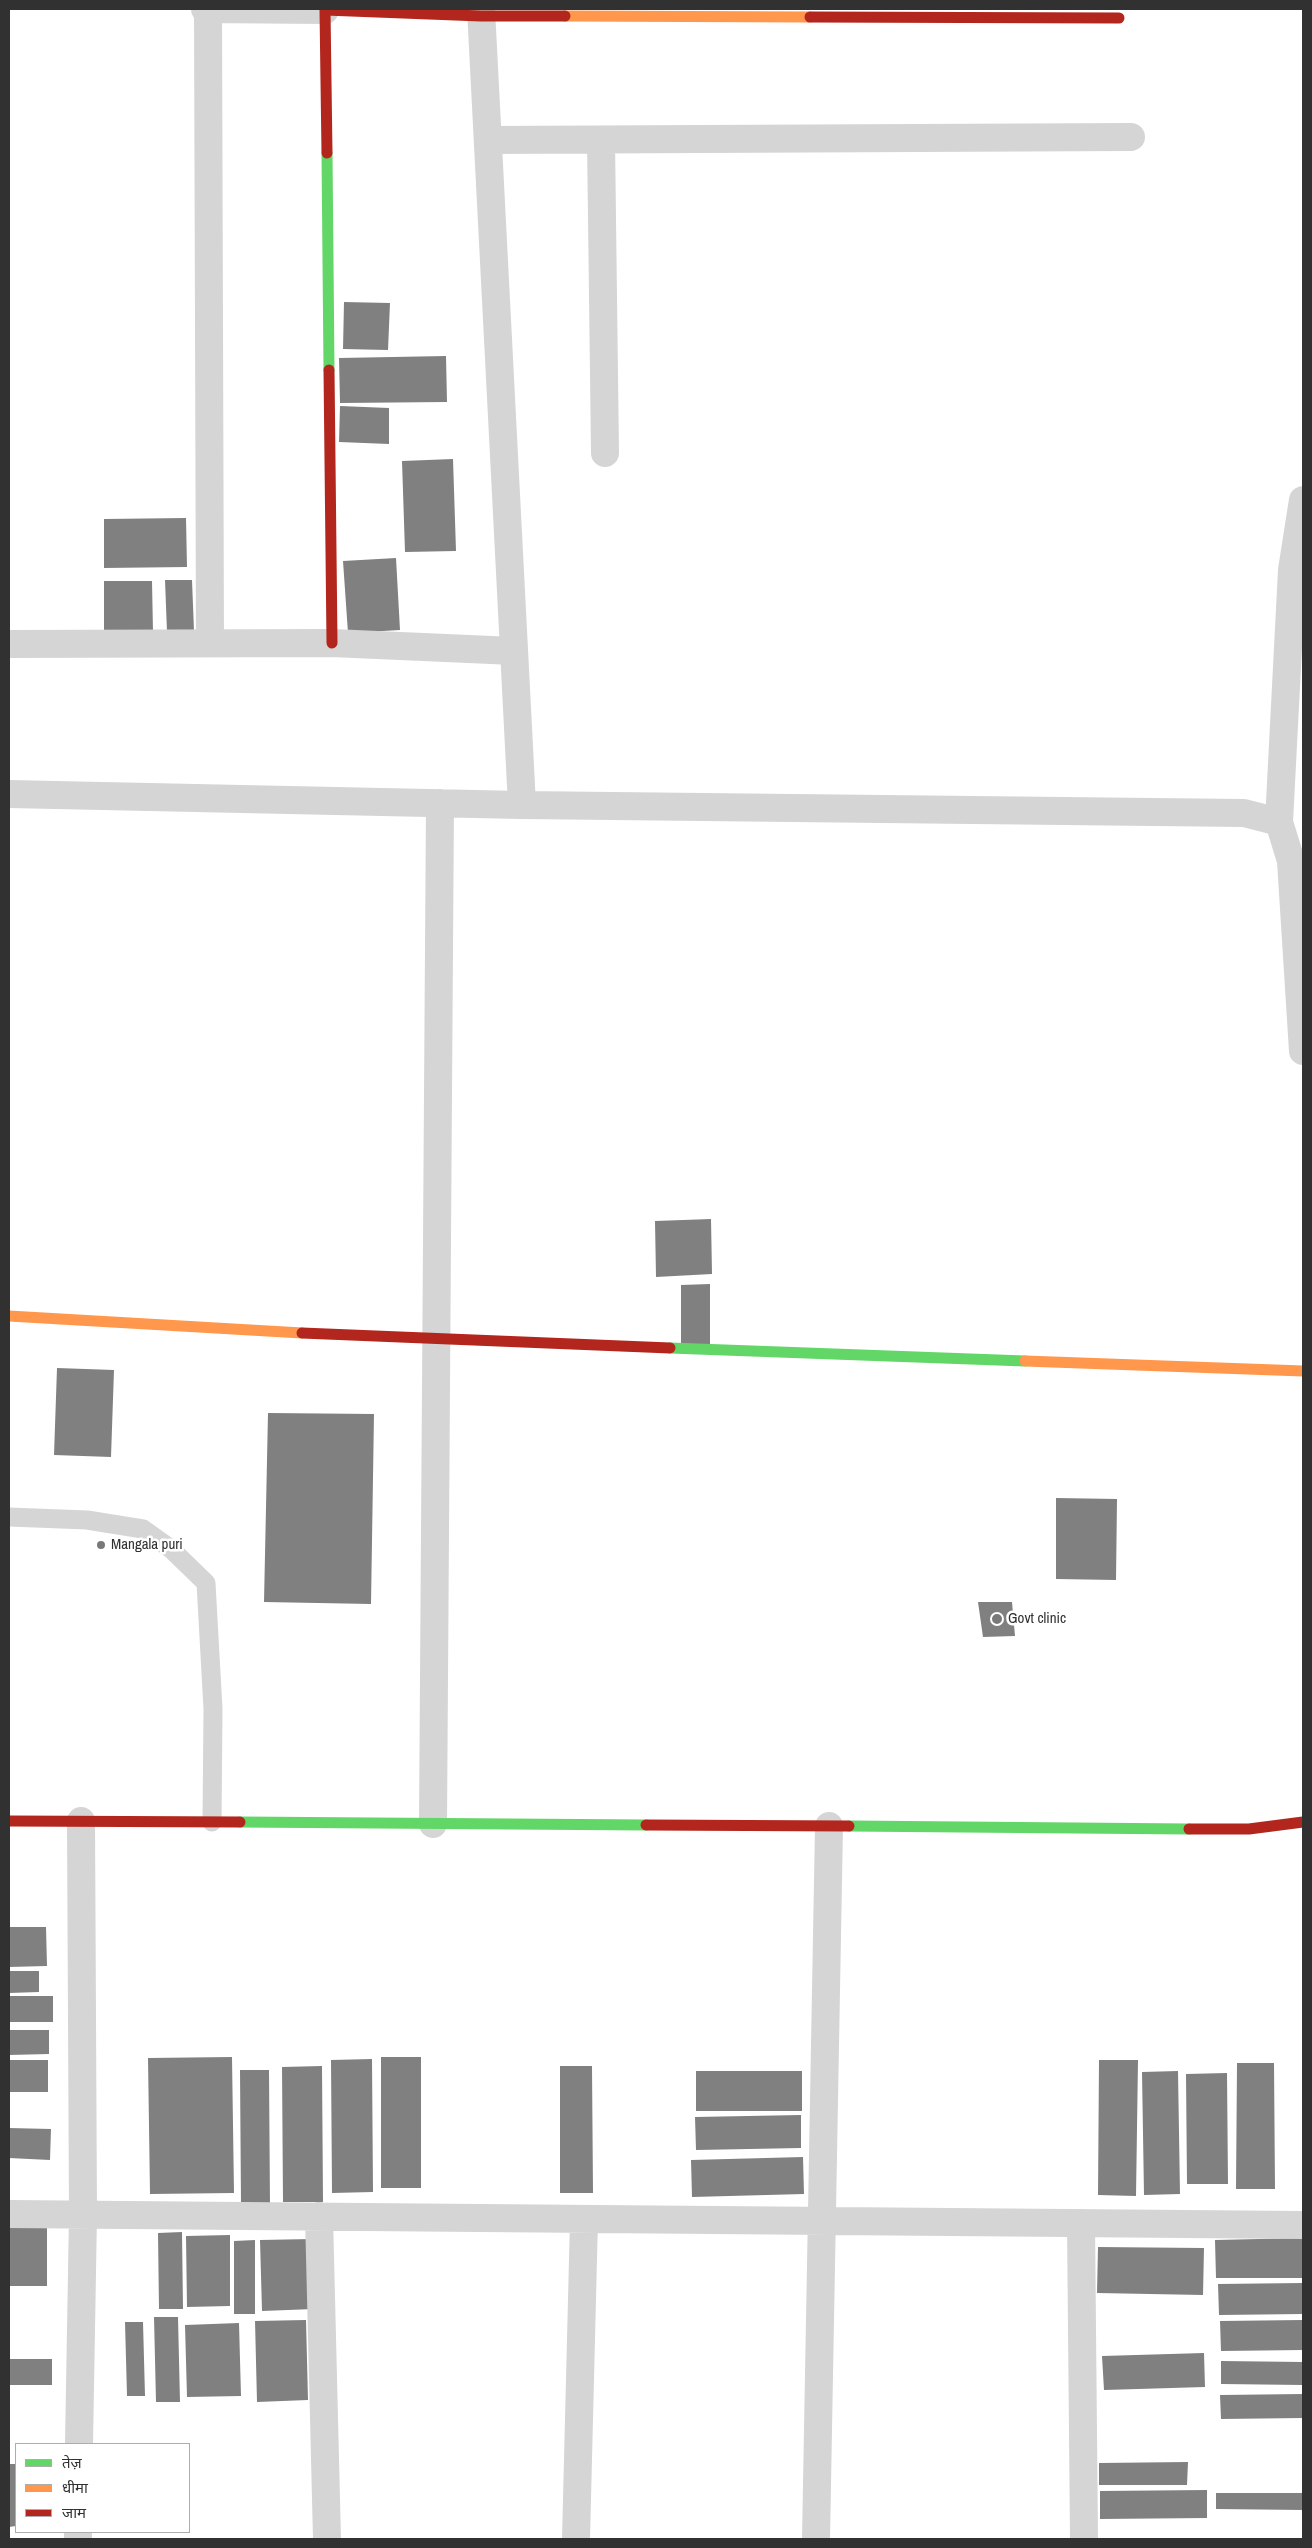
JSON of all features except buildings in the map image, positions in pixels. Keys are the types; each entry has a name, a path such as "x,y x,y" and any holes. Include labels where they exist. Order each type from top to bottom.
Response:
{"street":[{"path":"210,643 207,9 1119,18"},
{"path":"325,10 332,643"},
{"path":"481,12 522,805"},
{"path":"488,140 1131,137"},
{"path":"601,140 605,453"},
{"path":"1303,500 1292,570 1279,822 1291,861 1303,1051"},
{"path":"9,644 332,643 514,651"},
{"path":"9,794 522,805 1244,813 1279,822"},
{"path":"433,1824 440,803"},
{"path":"9,1316 436,1338 1303,1371"},
{"path":"9,1821 1249,1829 1303,1822"},
{"path":"79,2443 83,2214 81,1821"},
{"path":"816,2539 829,1826"},
{"path":"9,2214 1303,2225"},
{"path":"319,2216 327,2539"},
{"path":"576,2539 584,2219"},
{"path":"1081,2223 1084,2539"}],"lane":[{"path":"9,1517 87,1520 143,1529 171,1549 206,1582 214,1709 212,1822"}],"traffic: fast":[{"path":"327,153 329,370"},
{"path":"670,1348 1025,1361"},
{"path":"240,1822 646,1825"},
{"path":"849,1826 1189,1829"}],"traffic: slow":[{"path":"565,16 810,17"},
{"path":"9,1316 302,1333"},
{"path":"1025,1361 1303,1371"}],"traffic: jam":[{"path":"327,153 325,10 481,16 565,16"},
{"path":"810,17 1119,18"},
{"path":"329,370 332,643"},
{"path":"302,1333 670,1348"},
{"path":"9,1821 240,1822"},
{"path":"1189,1829 1249,1829 1303,1822"},
{"path":"646,1825 849,1826"}],"place":[{"name":"Mangala puri","path":"101,1545"},
{"name":"Govt clinic","path":"997,1619"}]}
